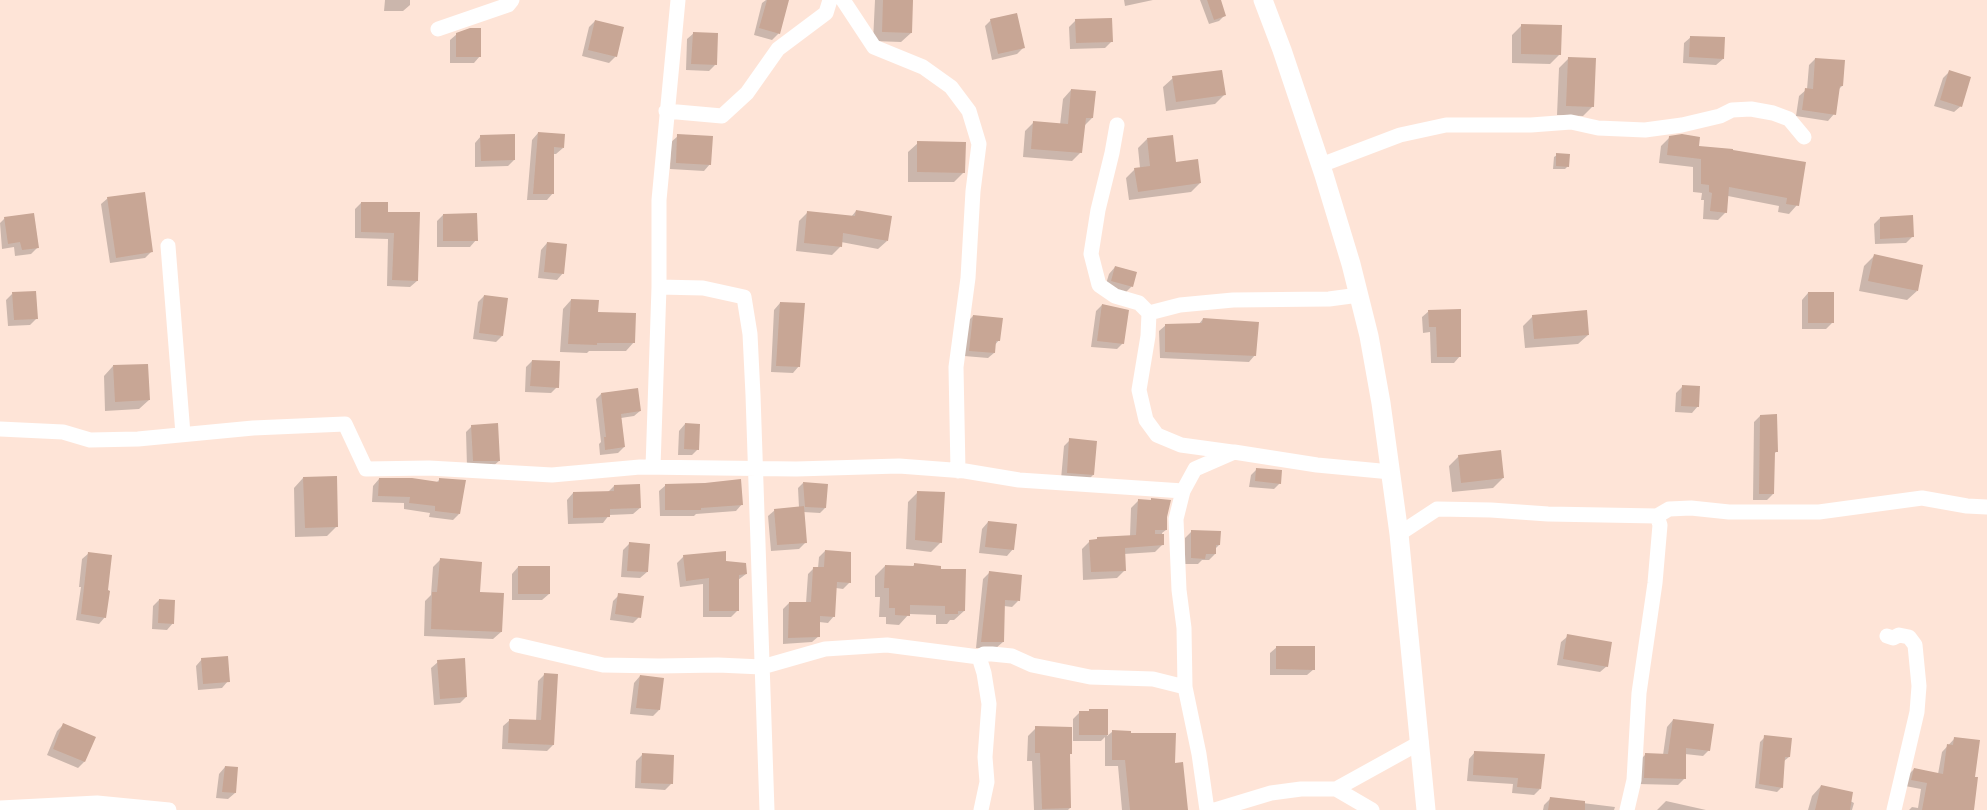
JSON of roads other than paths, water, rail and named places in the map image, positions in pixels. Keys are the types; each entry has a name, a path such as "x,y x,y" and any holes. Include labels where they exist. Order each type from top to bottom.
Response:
{"street":[{"path":"438,29 508,6 512,0"},
{"path":"653,467 659,287 659,200 678,0"},
{"path":"666,111 722,116 747,93 778,48 826,13 830,0"},
{"path":"844,0 874,47 923,67 951,87 969,111 979,144 973,191 968,278 956,367 958,471"},
{"path":"1263,0 1321,165 1351,264 1369,336 1399,534 1421,742 1426,810"},
{"path":"1321,165 1400,135 1446,125 1532,125 1571,122 1598,128 1645,130 1682,125 1720,116 1732,110 1750,109 1773,113 1789,119 1804,137"},
{"path":"1117,125 1098,210 1091,254 1099,285 1114,296 1139,303 1149,313 1148,336 1139,390 1146,420 1158,435 1181,445 1317,465 1391,472"},
{"path":"168,246 183,434"},
{"path":"659,287 703,288 744,297 750,334 767,810"},
{"path":"1149,313 1180,305 1224,301 1329,299 1358,295"},
{"path":"0,429 63,432 90,440 345,424 366,469 429,468 552,475 653,467 899,466 958,471 1019,480 1183,491"},
{"path":"1207,810 1199,754 1185,687 1184,628 1179,590 1176,519 1183,491 1195,469 1234,452"},
{"path":"1399,534 1437,509 1657,516 1669,509 1691,508 1728,512 1819,512 1922,498 1967,506 1987,507"},
{"path":"1627,810 1634,780 1639,692 1655,584 1660,525 1657,516"},
{"path":"1887,636 1893,638 1899,635 1909,637 1915,645 1919,686 1917,712 1894,810"},
{"path":"518,645 603,664 762,667 825,649 887,645 979,657 984,654 1012,656 1032,665 1090,677 1153,679 1185,687"},
{"path":"979,657 984,673 989,704 985,757 987,782 981,810"},
{"path":"1215,810 1278,792 1301,789 1336,789 1421,742"},
{"path":"1336,789 1372,810"},
{"path":"0,808 97,803 169,810"}]}
